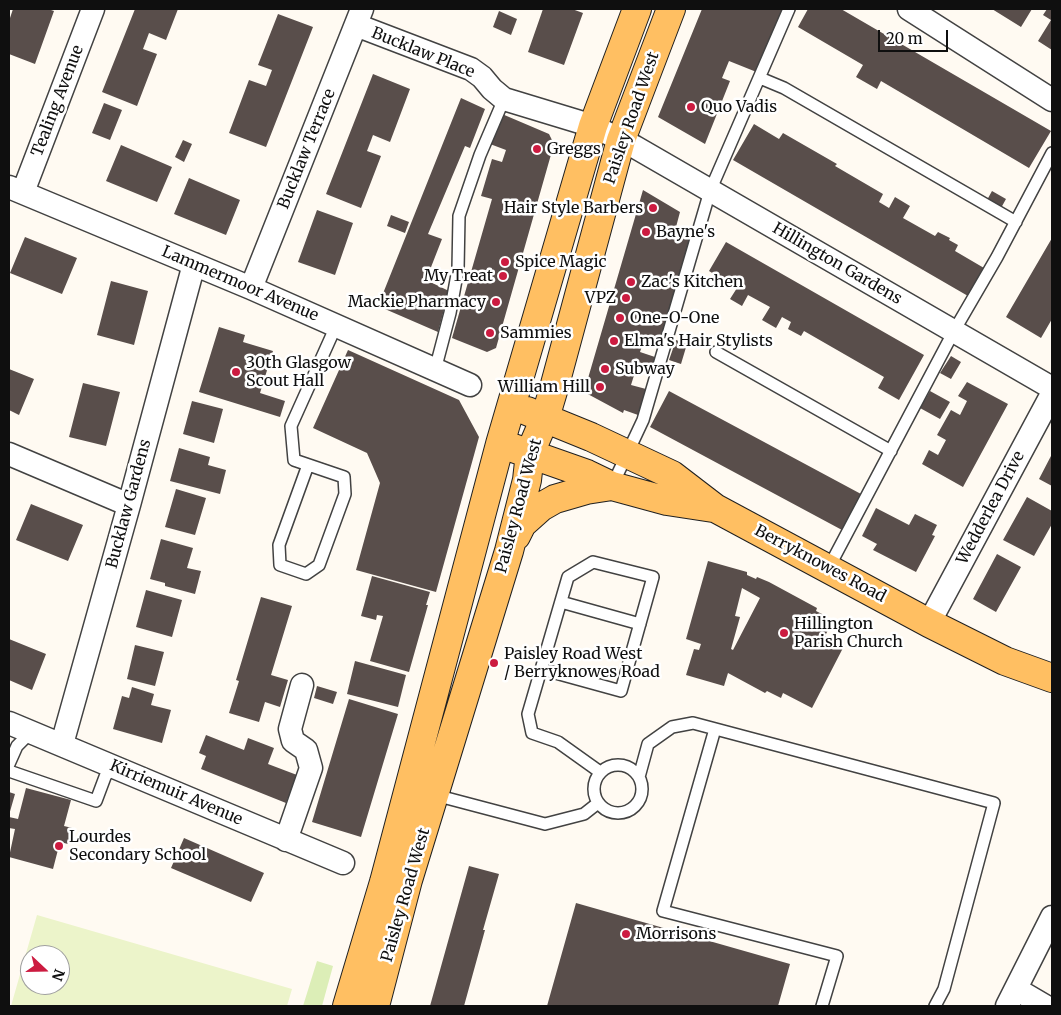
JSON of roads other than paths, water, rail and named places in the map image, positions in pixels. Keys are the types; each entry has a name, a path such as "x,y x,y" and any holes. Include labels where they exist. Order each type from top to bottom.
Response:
{"main road":[{"name":"Paisley Road West","path":"347,1006 422,744 511,406 594,126 637,9"},
{"name":"Paisley Road West","path":"375,1006 408,880 509,551 527,480 530,453 545,418 621,140 671,9"},
{"name":"Berryknowes Road","path":"511,406 578,432 672,475 715,508 929,623 1005,661 1052,678"},
{"path":"422,744 443,718 450,697 511,476 530,453 549,436 578,432"},
{"name":"Berryknowes Road","path":"500,444 587,474 612,486 667,501 715,508"},
{"path":"509,551 522,524 541,507 555,499 586,490 612,486"},
{"name":"Berryknowes Road","path":"1005,661 1052,692"}],"street":[{"name":"Tealing Avenue","path":"16,190 93,9"},
{"path":"909,9 1052,100"},
{"name":"Bucklaw Place","path":"359,17 471,70 482,77 497,92 594,126 621,140"},
{"name":"Bucklaw Terrace","path":"251,288 359,17"},
{"name":"Hillington Gardens","path":"621,140 678,171 1052,388"},
{"name":"Lammermoor Avenue","path":"16,190 251,288 470,386"},
{"name":"Bucklaw Gardens","path":"62,744 130,505 194,264"},
{"name":"Wedderlea Drive","path":"929,623 1052,394"},
{"path":"9,454 130,505"},
{"path":"286,840 312,768 306,750 293,741 290,729 302,685"},
{"name":"Kirriemuir Avenue","path":"9,723 343,863"},
{"path":"409,789 435,794"},
{"path":"1046,1006 1011,998 1052,918"}],"lane":[{"path":"612,486 643,420 710,191 788,9"},
{"path":"760,78 784,88 1016,222"},
{"path":"435,370 450,314 458,269 460,216 480,155 497,92"},
{"path":"828,569 954,331 1016,222 1052,153"},
{"path":"308,465 279,546 280,566 306,574 319,565 345,494 344,478 308,465 294,460 292,426 336,326"},
{"path":"716,352 891,451"},
{"path":"541,669 621,691 653,577 593,562 568,577 561,602 541,669 528,714 532,734 558,742 600,772"},
{"path":"561,602 640,624"},
{"path":"639,776 648,744 672,727 693,723 994,804 944,990 935,1006"},
{"path":"715,729 663,911 837,956 822,1006"},
{"path":"9,764 17,746 31,732"},
{"path":"616,764 625,765 639,776 642,784 642,793 634,807 627,811 611,812 598,803 594,792 594,782 600,772 616,764"},
{"path":"9,771 96,801 111,766"},
{"path":"435,794 545,824 584,814 598,803"}],"place":[{"name":"Quo Vadis","path":"691,107"},
{"name":"Greggs","path":"537,149"},
{"name":"Hair Style Barbers","path":"653,208"},
{"name":"Bayne's","path":"646,232"},
{"name":"Spice Magic","path":"505,262"},
{"name":"My Treat","path":"503,276"},
{"name":"Zac's Kitchen","path":"631,282"},
{"name":"VPZ","path":"626,298"},
{"name":"Mackie Pharmacy","path":"496,302"},
{"name":"One-O-One","path":"620,318"},
{"name":"Sammies","path":"490,333"},
{"name":"Elma's Hair Stylists","path":"614,341"},
{"name":"Subway","path":"605,369"},
{"name":"30th Glasgow Scout Hall","path":"236,372"},
{"name":"William Hill","path":"600,387"},
{"name":"Hillington Parish Church","path":"784,633"},
{"name":"Paisley Road West / Berryknowes Road","path":"494,663"},
{"name":"Lourdes Secondary School","path":"59,846"},
{"name":"Morrisons","path":"626,934"}]}
